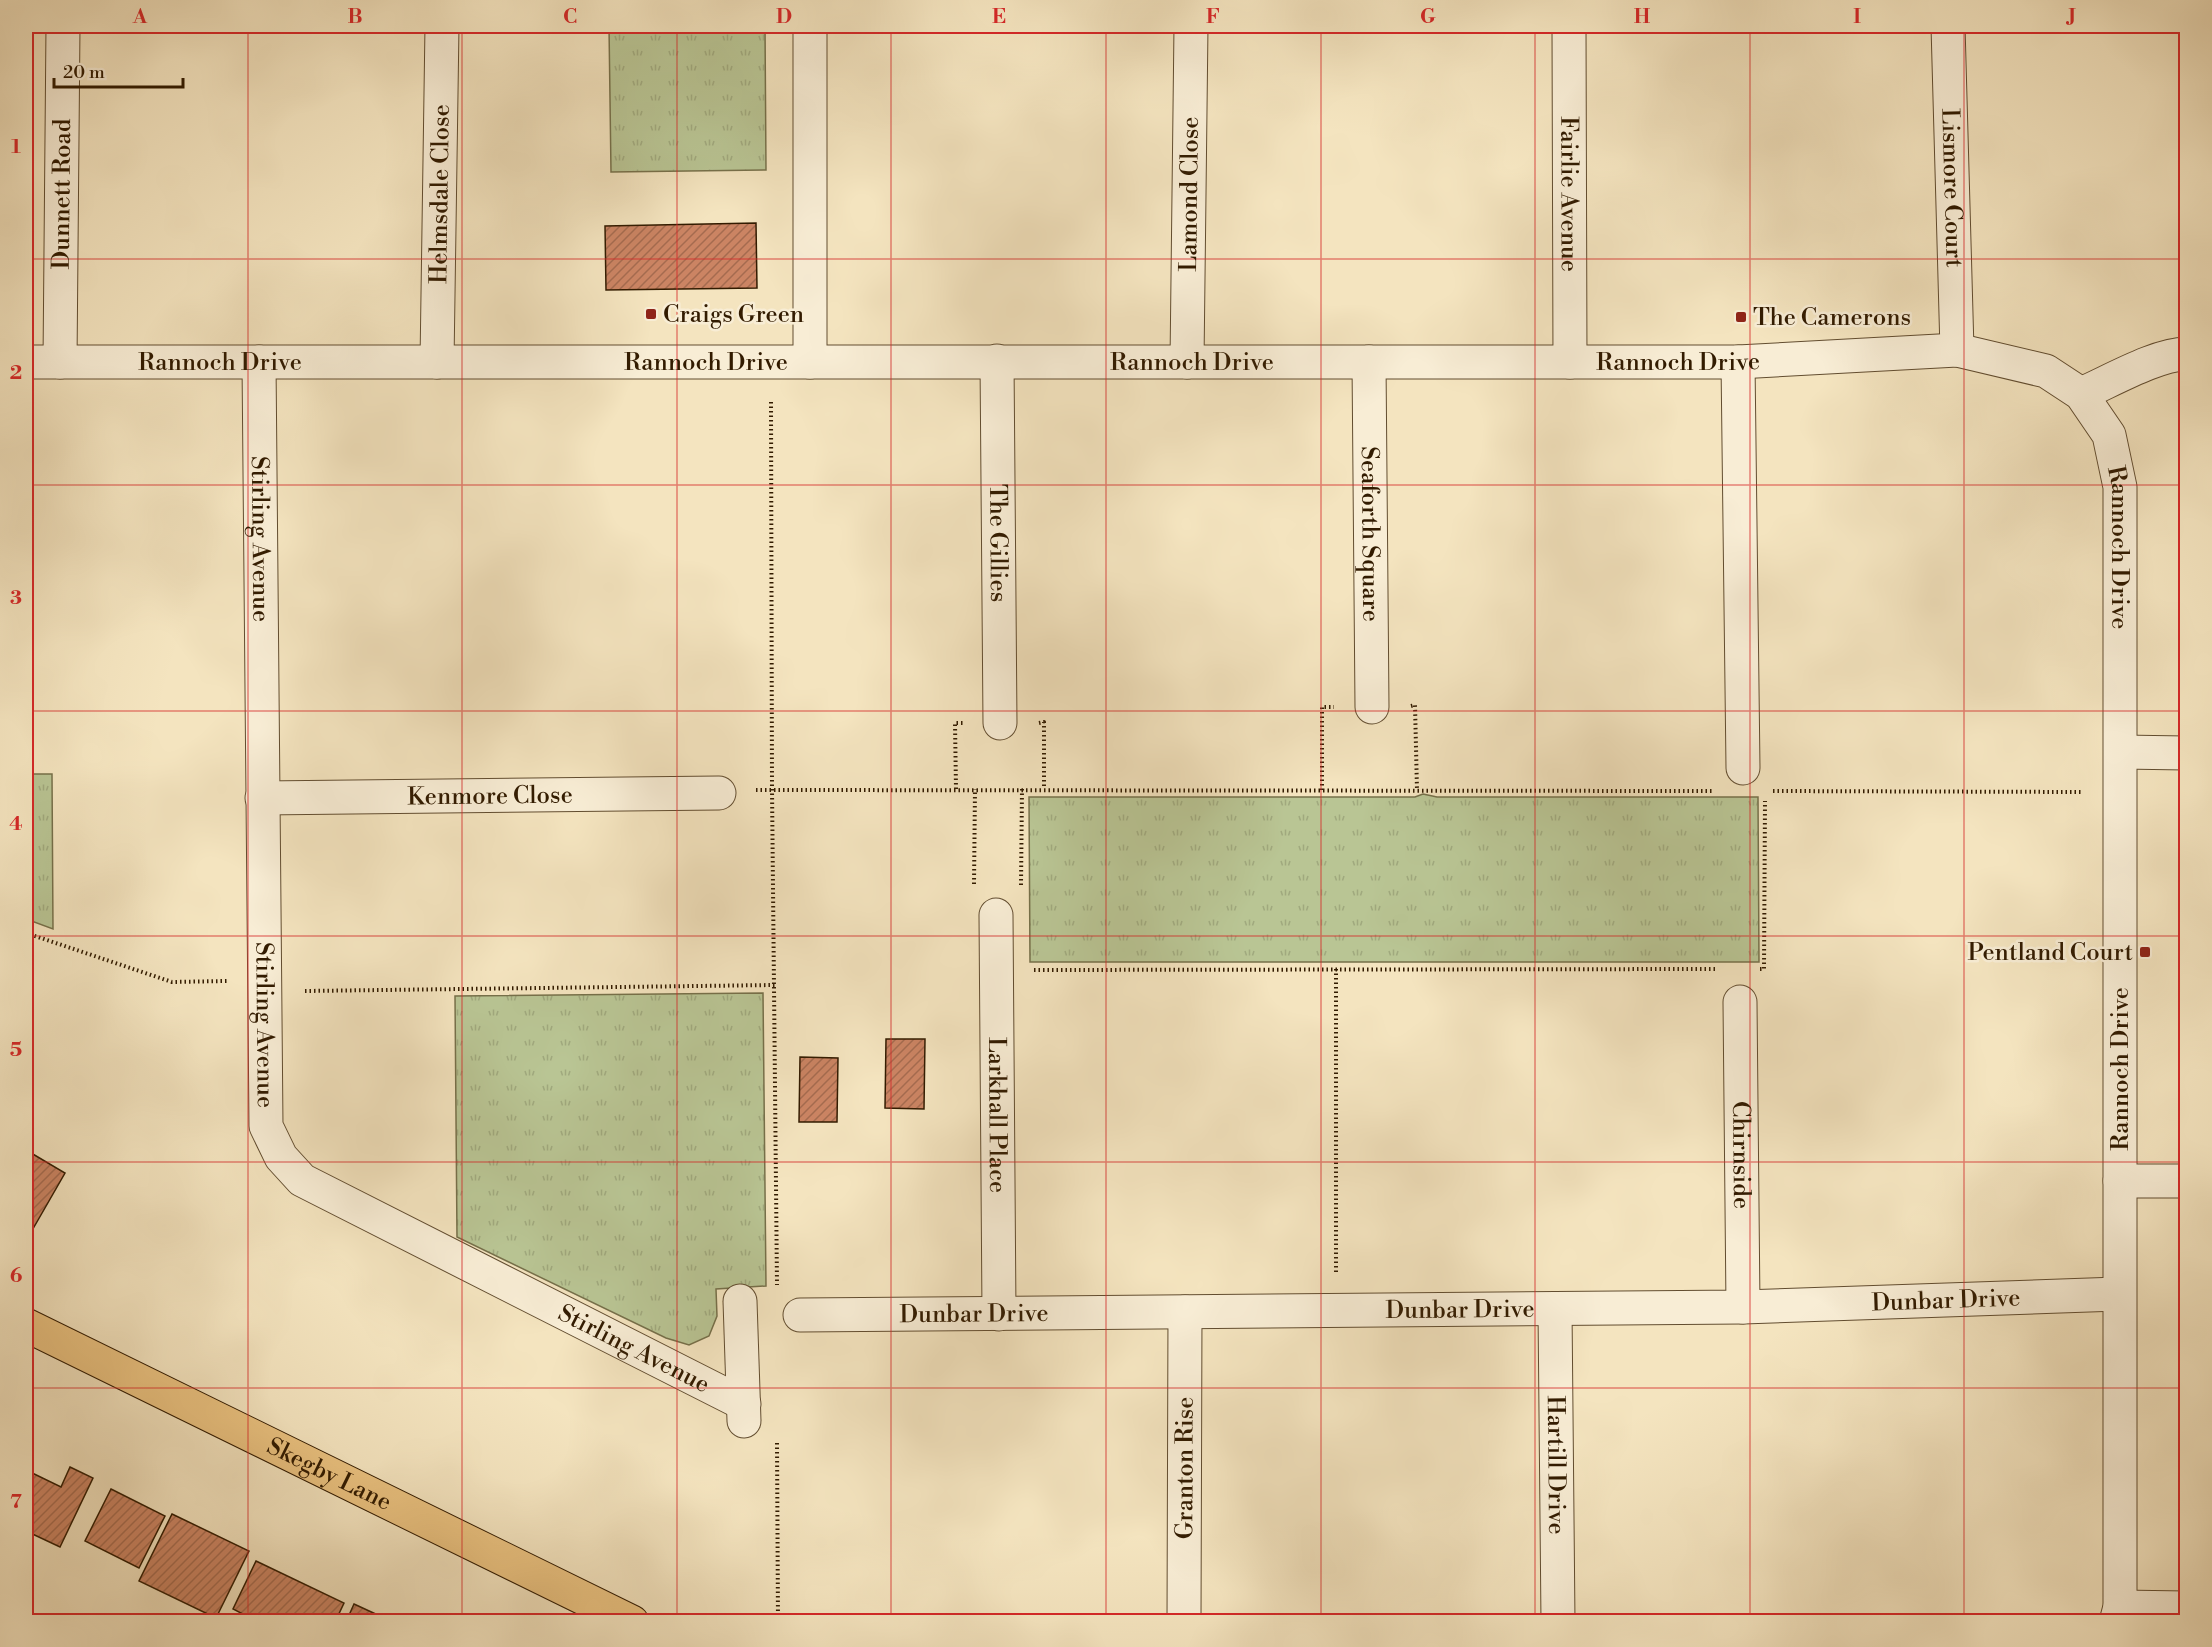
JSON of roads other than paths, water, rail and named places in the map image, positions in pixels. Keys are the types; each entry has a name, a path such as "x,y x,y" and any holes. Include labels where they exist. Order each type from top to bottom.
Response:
{"main road":[{"name":"Skegby Lane","path":"26,1325 632,1622"}],"street":[{"name":"Dunnett Road","path":"60,362 63,26"},
{"name":"Helmsdale Close","path":"436,362 442,26"},
{"path":"810,26 810,362"},
{"name":"Lamond Close","path":"1187,362 1191,26"},
{"name":"Fairlie Avenue","path":"1569,26 1570,362"},
{"name":"Lismore Court","path":"1948,26 1957,350"},
{"name":"Rannoch Drive","path":"26,362 1738,362 1957,350 2046,371 2081,394 2109,435 2120,487 2118,1614"},
{"path":"2081,394 2138,368 2177,354 2187,354"},
{"name":"The Gillies","path":"997,361 1000,723"},
{"name":"Stirling Avenue","path":"259,362 266,1126 281,1157 302,1180 744,1413 740,1301"},
{"name":"Seaforth Square","path":"1368,362 1372,706"},
{"path":"1738,362 1743,768"},
{"path":"2121,752 2187,753"},
{"name":"Kenmore Close","path":"262,798 719,793"},
{"name":"Larkhall Place","path":"996,915 999,1314"},
{"name":"Chirnside","path":"1740,1002 1743,1307"},
{"path":"2120,1181 2187,1181"},
{"name":"Dunbar Drive","path":"800,1315 1743,1307 2118,1294"},
{"name":"Hartill Drive","path":"1555,1309 1558,1622"},
{"name":"Granton Rise","path":"1184,1622 1185,1312"},
{"path":"2118,1614 2187,1608"}],"place":[{"name":"Craigs Green","path":"651,314"},
{"name":"The Camerons","path":"1741,317"},
{"name":"Pentland Court","path":"2145,952"}]}
